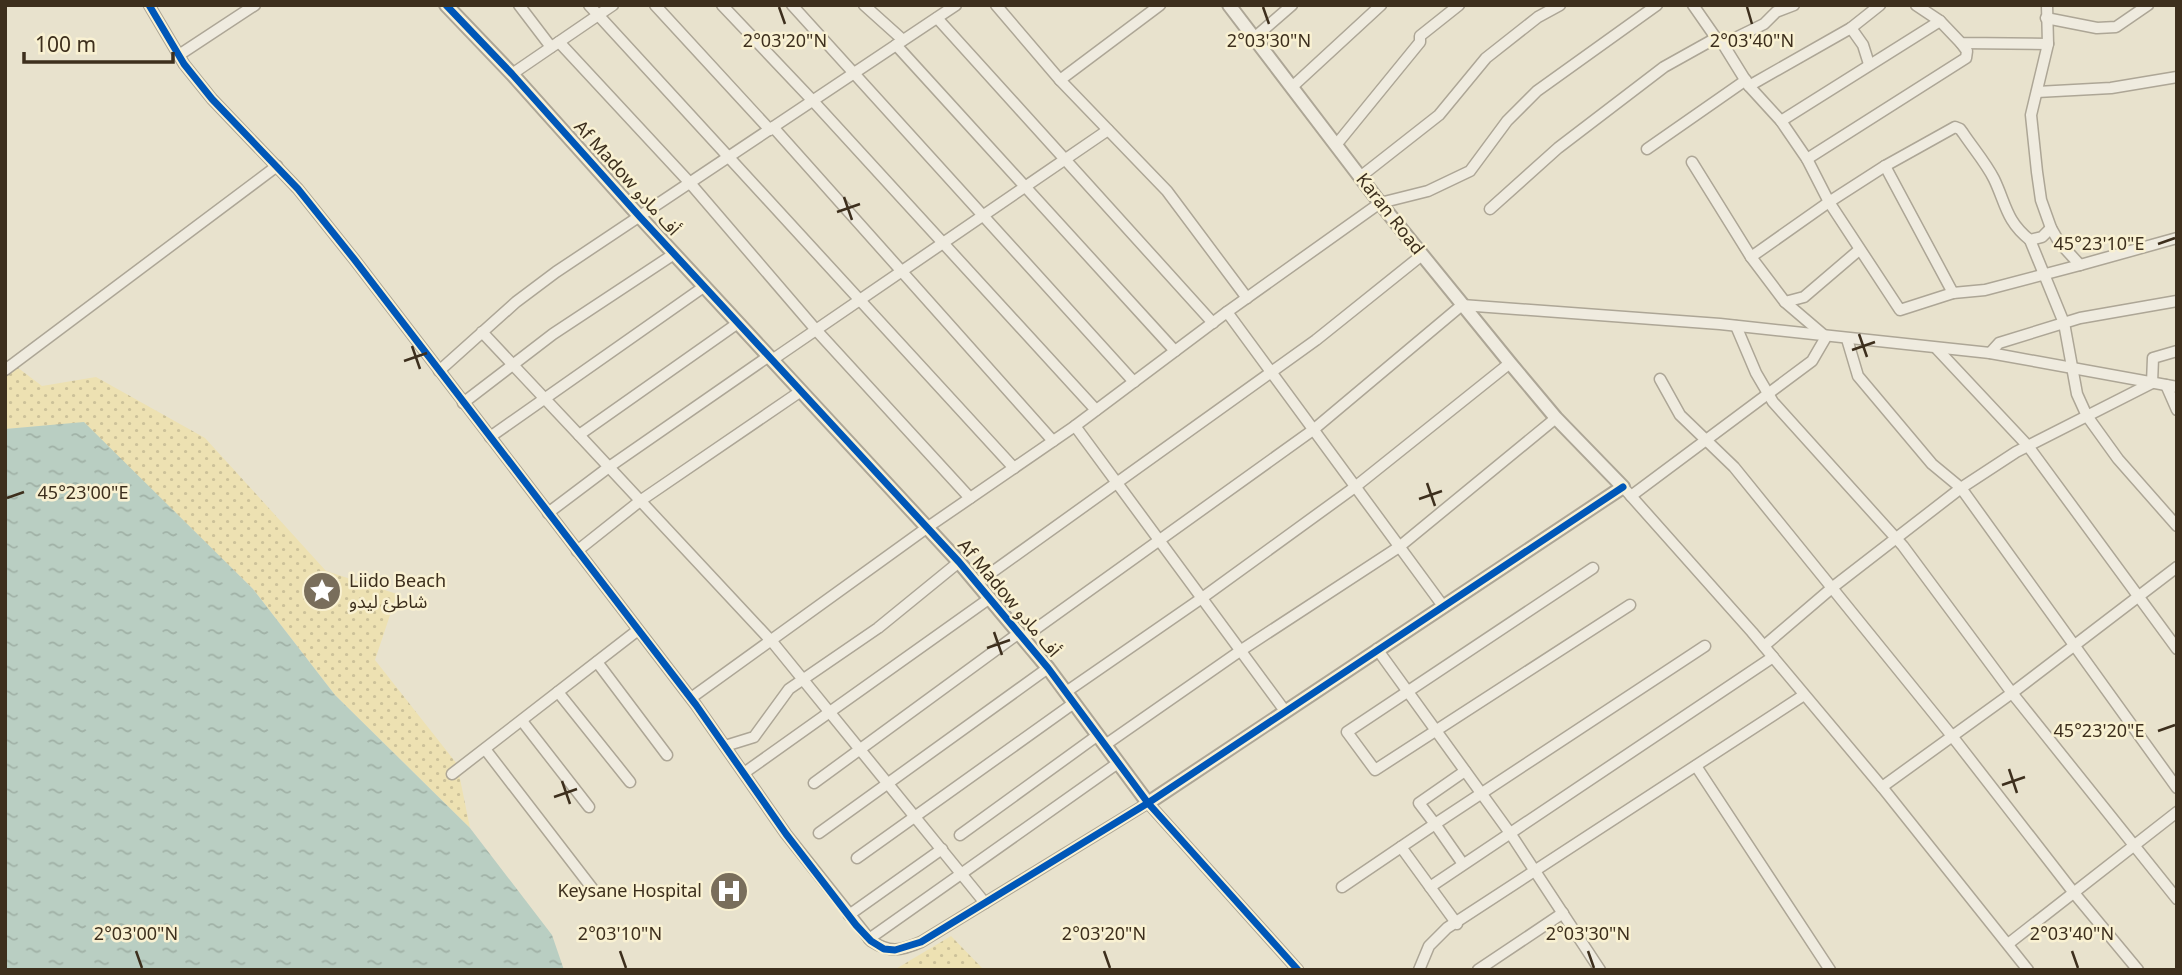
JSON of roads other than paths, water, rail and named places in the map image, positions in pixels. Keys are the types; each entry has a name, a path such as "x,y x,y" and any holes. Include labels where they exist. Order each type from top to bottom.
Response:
{"street":[{"path":"149,5 179,55 212,99 277,166 354,259 691,698 786,834 869,939 884,949 909,947 1148,803 1443,606 1627,492 1706,440 1812,361 1826,337"},
{"path":"179,55 255,5"},
{"name":"Af Madow أف مادو","path":"446,5 960,562 1048,668 1148,803"},
{"path":"520,5 690,183 816,330 970,498"},
{"path":"589,5 1014,468"},
{"path":"512,74 613,5"},
{"path":"655,5 772,128 1053,441"},
{"path":"722,5 1096,410"},
{"path":"792,5 1134,382"},
{"path":"864,5 1175,351"},
{"path":"439,371 516,302 556,272 956,5"},
{"path":"996,5 1060,80 1167,191 1247,298"},
{"path":"1060,80 1160,5"},
{"name":"Karan Road","path":"1229,5 1380,203 1462,305 1556,418 1627,492"},
{"path":"1254,38 1292,5"},
{"path":"1292,87 1381,5"},
{"path":"1336,145 1420,42 1420,36 1460,5"},
{"path":"1360,177 1439,115 1486,58 1527,24 1560,5"},
{"path":"691,698 928,527 1075,426 1227,312 1380,203 1428,191 1470,171 1507,121 1537,91 1603,41 1657,5"},
{"path":"1693,5 1748,83 1781,121 1807,159 1858,250 1900,310 1953,293 1985,290 2177,237"},
{"path":"1490,209 1558,148 1664,67 1764,24 1776,12 1794,5"},
{"path":"1647,149 1748,83 1851,28 1880,5"},
{"path":"1807,159 1966,58 1967,51 1961,43 1940,21 1916,5"},
{"path":"2047,5 2048,44 2031,115 2037,172 2041,200 2050,228 2080,265"},
{"path":"2046,18 2096,28 2116,27 2148,5"},
{"path":"937,18 1213,323"},
{"path":"1781,121 1940,21"},
{"path":"1851,28 1863,45 1869,64"},
{"path":"1961,43 2048,44"},
{"path":"2037,92 2111,88 2177,78"},
{"path":"1751,257 1885,166 1949,129 1960,129 1994,179 2003,206 2020,232 2030,240 2064,323 2077,394 2087,416 2118,459 2177,526"},
{"path":"548,513 609,467 816,330 1108,130"},
{"path":"1692,162 1751,257 1785,302 1826,337"},
{"path":"5,370 277,166"},
{"path":"1885,166 1953,293"},
{"path":"2030,240 2042,237 2050,228"},
{"path":"1785,302 1804,297 1858,250"},
{"path":"463,403 553,334 674,254"},
{"path":"976,583 1316,340 1422,255"},
{"path":"490,437 705,286"},
{"path":"1990,354 1999,343 2080,318 2177,301"},
{"path":"814,783 860,748 1160,541 1313,430 1462,305 1737,326 1990,354 2171,386 2177,410"},
{"path":"1227,312 1443,606"},
{"path":"579,435 738,323"},
{"path":"1737,326 1756,373 1773,402 1895,537 2012,693 2177,899"},
{"path":"482,332 771,640 985,903"},
{"path":"1847,340 1858,376 1932,464 1961,488 2177,788"},
{"path":"1937,349 2028,446 2177,649"},
{"path":"2152,383 2153,358 2177,351"},
{"path":"1066,692 1355,487 1510,363"},
{"path":"1660,379 1680,415 1734,467 1833,587 2137,970"},
{"path":"1764,646 1895,537 1961,488 2028,446 2152,383"},
{"path":"577,551 640,501 801,391"},
{"path":"960,835 1399,547 1556,418"},
{"path":"1075,426 1285,712"},
{"path":"1627,492 1764,646 1882,787 2028,970"},
{"path":"725,746 754,737 789,689 878,628 960,562"},
{"path":"1882,787 2012,693 2177,567"},
{"path":"1593,568 1347,732 1375,770 1630,605"},
{"path":"744,773 990,598"},
{"path":"452,774 638,630"},
{"path":"1342,887 1705,646"},
{"path":"1377,649 1510,833 1600,970"},
{"path":"1430,887 1773,657"},
{"path":"597,662 667,755"},
{"path":"819,833 1048,668"},
{"path":"558,692 630,782"},
{"path":"1419,970 1429,946 1447,928 1457,924 1804,695"},
{"path":"857,858 1074,703"},
{"path":"522,721 589,807"},
{"path":"485,749 592,888"},
{"path":"869,939 1118,763"},
{"path":"1696,766 1830,970"},
{"path":"1463,864 1419,803 1465,771"},
{"path":"1148,803 1298,970"},
{"path":"2008,944 2177,812"},
{"path":"1401,847 1457,924"},
{"path":"849,915 942,849"},
{"path":"1478,970 1563,913"}],"water":[{"path":"84,422 253,589 335,695 470,828 552,935 564,970 5,970 5,429"}],"place":[{"name":"Liido Beach شاطئ ليدو","path":"322,591"},
{"name":"Keysane Hospital","path":"729,891"}]}
